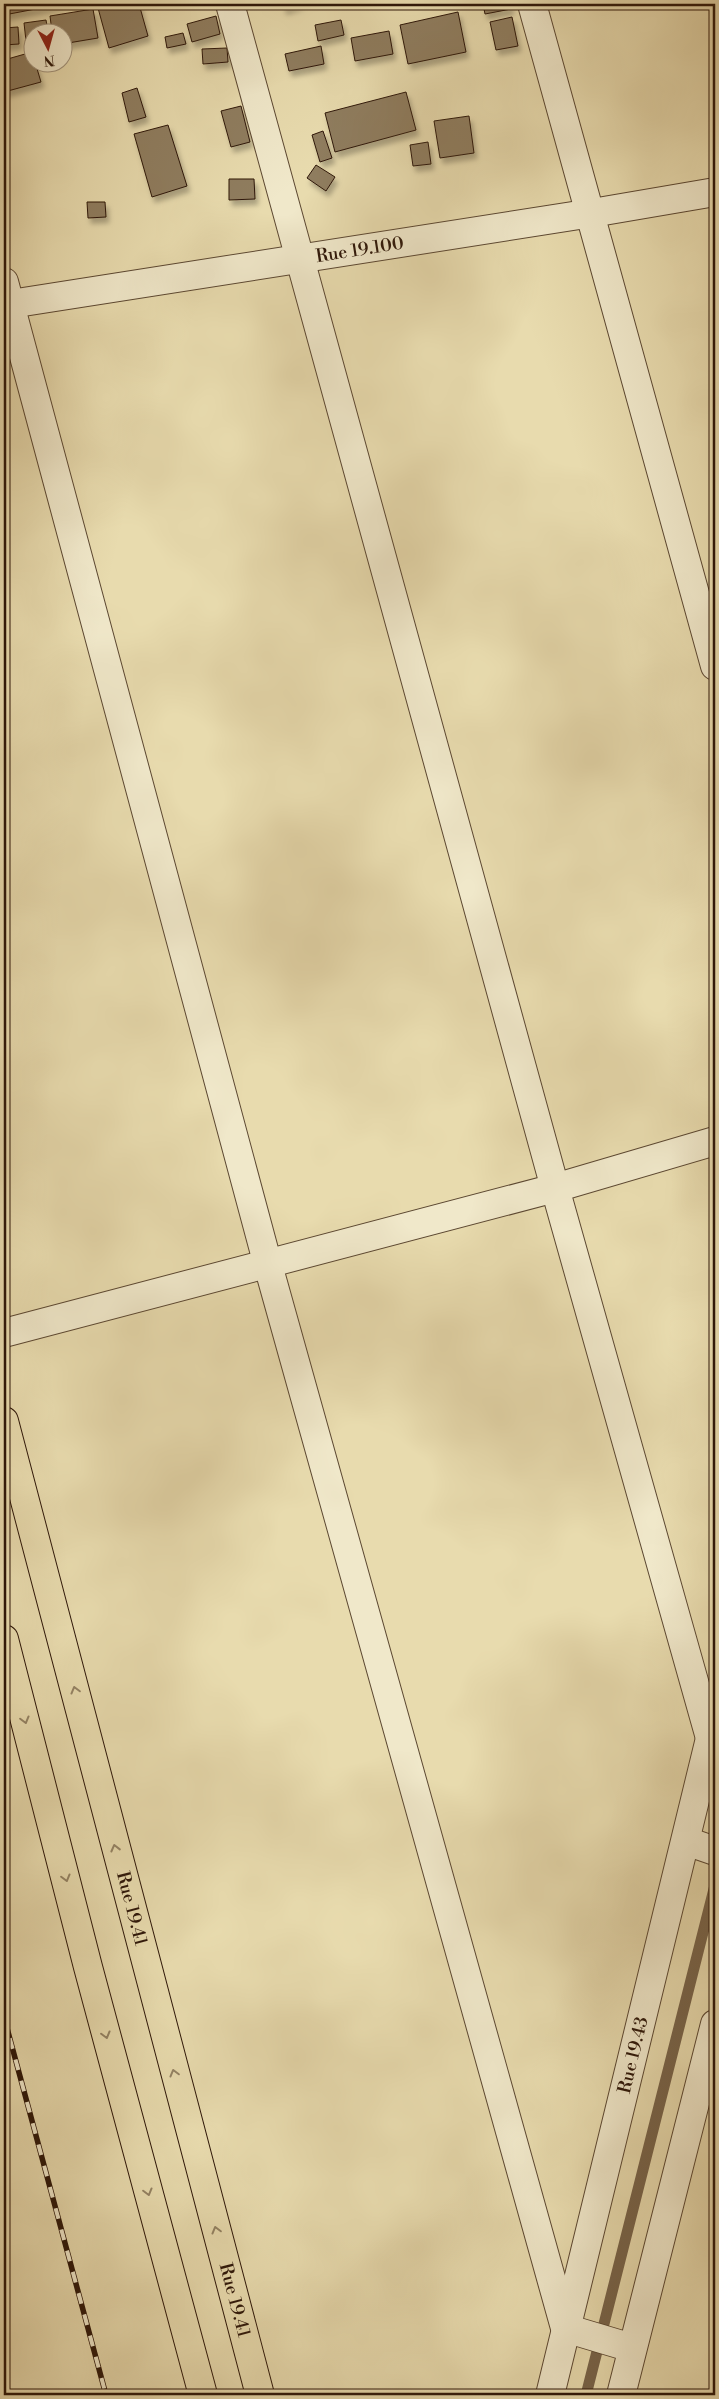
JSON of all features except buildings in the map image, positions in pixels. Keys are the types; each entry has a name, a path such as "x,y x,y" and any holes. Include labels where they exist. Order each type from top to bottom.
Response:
{"main road":[{"name":"Rue 19.41","path":"4,1421 260,2395"},
{"path":"4,1639 91,1977 203,2395"}],"street":[{"path":"230,4 555,1188 713,1727"},
{"path":"532,4 592,213 715,666"},
{"name":"Rue 19.100","path":"6,297 299,258 715,192"},
{"path":"6,297 268,1264 565,2328 632,2348"},
{"path":"4,1333 555,1188 715,1141"},
{"name":"Rue 19.43","path":"550,2395 713,1727"},
{"path":"686,1841 715,1851"},
{"path":"621,2395 715,2024"}],"waterway":[{"path":"586,2395 715,1885"}],"railway":[{"path":"4,2017 106,2395"}]}
